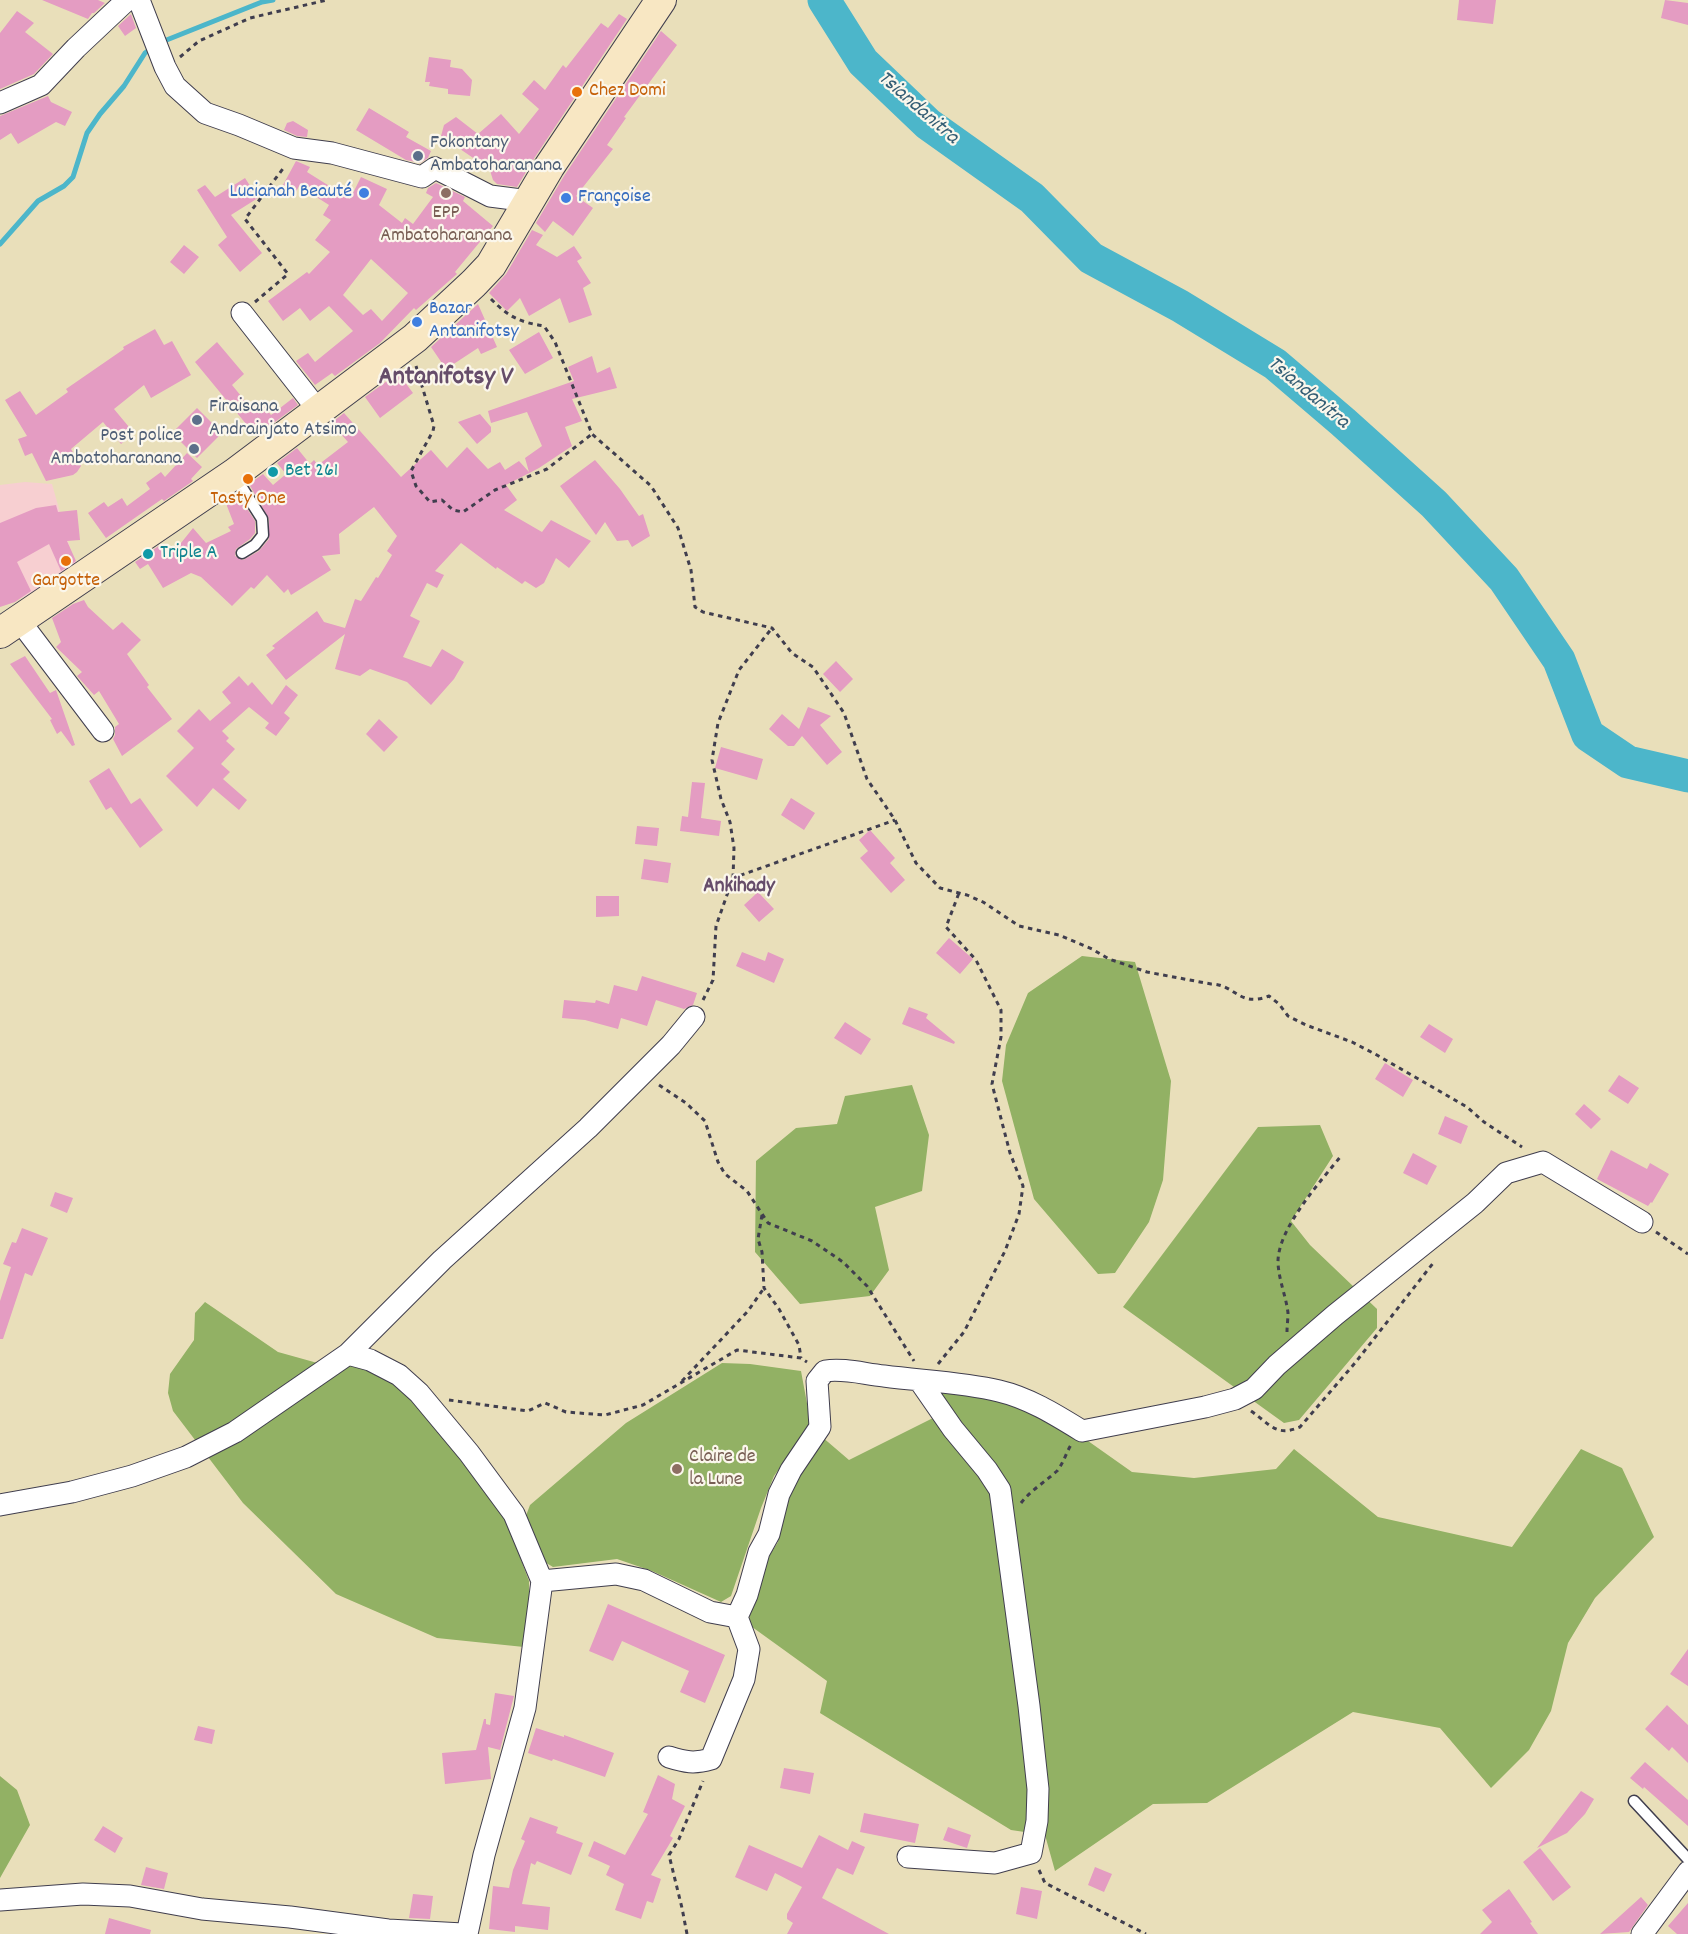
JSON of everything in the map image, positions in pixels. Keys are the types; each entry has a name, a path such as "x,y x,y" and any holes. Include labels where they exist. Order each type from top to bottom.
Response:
{"street":[{"path":"0,104 41,85 127,0"},
{"path":"140,0 165,67 175,86 205,113 294,148 332,153 422,177 435,168 490,196 529,201"},
{"path":"104,732 10,626 234,474 415,338 474,283 491,265 622,56 661,0"},
{"path":"242,313 318,410"},
{"path":"0,1505 72,1492 132,1476 186,1457 235,1432 348,1354 442,1260 588,1128 671,1045 694,1017"},
{"path":"669,1757 687,1763 711,1759 744,1679 748,1649 737,1617 747,1595 759,1552 769,1534 779,1494 791,1470 820,1426 817,1381 825,1371 838,1369 861,1374 1001,1391 1044,1408 1082,1431 1205,1407 1235,1399 1254,1389 1277,1365 1335,1315 1475,1203 1506,1173 1543,1162 1642,1222"},
{"path":"0,1900 83,1894 130,1896 202,1909 290,1917 388,1930 465,1934 484,1855 525,1708 542,1581 514,1514 469,1453 419,1393 399,1375 370,1360 348,1354"},
{"path":"908,1857 995,1863 1031,1853 1037,1821 1038,1789 1000,1490 919,1380"},
{"path":"542,1581 616,1574 644,1580 710,1612 737,1617"},
{"path":"1642,1934 1688,1872"}],"lane":[{"path":"234,474 262,519 263,535 255,545 242,553"},
{"path":"1634,1801 1688,1859"}],"path":[{"path":"165,67 199,41 250,18 327,0"},
{"path":"242,313 288,274 245,219 287,164 294,148"},
{"path":"474,283 503,311 521,322 544,326 555,342 592,434 651,486 678,528 691,570 695,607 703,612 772,628 792,653 813,667 844,713 867,779 895,820 916,863 940,888 983,902 1019,926 1059,935 1109,959 1147,972 1220,984 1245,999 1260,999 1269,996 1288,1016 1352,1042 1467,1107 1484,1122 1543,1162"},
{"path":"401,347 411,355 418,371 434,426 411,471 416,486 430,502 442,500 453,510 463,512 495,490 547,469 592,434"},
{"path":"694,1017 713,980 716,926 733,878 734,848 712,760 718,723 739,670 772,628"},
{"path":"733,878 895,820"},
{"path":"642,1074 686,1103 705,1121 724,1174 747,1191 768,1223 812,1241 843,1262 867,1286 913,1358 919,1380 939,1363 964,1332 1005,1251 1019,1214 1023,1186 1010,1153 992,1084 1001,1037 1002,1010 976,960 946,927 959,893"},
{"path":"1277,1365 1286,1339 1288,1313 1280,1282 1278,1259 1287,1232 1305,1200 1341,1156"},
{"path":"762,1215 758,1239 762,1252 764,1288 800,1345 801,1358"},
{"path":"1642,1222 1688,1254"},
{"path":"1235,1399 1280,1432 1288,1432 1300,1427 1355,1363 1436,1260"},
{"path":"677,1385 748,1311 764,1288"},
{"path":"419,1393 444,1400 528,1411 545,1402 566,1412 605,1415 643,1405 737,1350 801,1358 825,1371"},
{"path":"1006,1527 1027,1495 1059,1468 1069,1447 1082,1431"},
{"path":"687,1934 669,1855 679,1839 711,1759"},
{"path":"1031,1853 1045,1883 1146,1934"}],"shaded area":[{"path":"25,482 52,484 77,565 22,598 0,552 0,485"}],"green space":[{"path":"1082,956 1135,962 1171,1081 1163,1180 1149,1222 1115,1273 1098,1274 1034,1199 1002,1081 1006,1045 1028,993"},
{"path":"912,1085 929,1135 922,1191 875,1207 889,1270 870,1296 800,1304 755,1252 756,1161 796,1128 837,1124 845,1096"},
{"path":"1320,1125 1333,1156 1291,1221 1310,1245 1377,1309 1377,1328 1299,1420 1284,1423 1123,1307 1258,1127"},
{"path":"205,1302 278,1352 321,1364 337,1358 404,1383 505,1517 529,1581 529,1614 524,1647 437,1638 336,1594 243,1503 173,1411 168,1393 170,1374 194,1340 195,1313"},
{"name":"Claire de la Lune","path":"722,1363 750,1364 801,1371 811,1425 774,1476 731,1596 721,1602 652,1571 617,1559 553,1567 543,1561 524,1521 530,1505 626,1423"},
{"path":"927,1382 979,1392 1064,1424 1132,1472 1194,1478 1276,1469 1294,1449 1378,1517 1512,1547 1581,1449 1622,1468 1654,1537 1595,1598 1568,1643 1551,1711 1529,1750 1491,1788 1440,1728 1353,1712 1207,1803 1153,1804 1055,1871 1045,1835 1011,1830 820,1713 827,1681 748,1624 759,1572 778,1542 783,1502 821,1436 849,1460 943,1413"},
{"path":"0,1776 17,1790 30,1825 0,1878"}],"building":[{"path":"42,0 98,0 105,3 88,19"},
{"path":"1459,0 1496,0 1493,24 1457,20"},
{"path":"1665,0 1688,3 1688,25 1661,18"},
{"path":"17,11 34,23 25,32 53,54 34,74 0,89 0,33"},
{"path":"131,14 136,28 125,36 118,26"},
{"path":"619,14 627,19 517,187 497,184 493,180 486,158 482,164 441,136 444,125 456,117 478,134 501,114 519,134 539,109 522,94 534,80 545,90 563,65 566,68 601,23 608,28"},
{"path":"661,31 677,45 624,117 626,118 607,145 613,149 576,196 593,208 573,236 553,221 545,232 536,223 564,176"},
{"path":"429,57 451,60 450,67 462,69 472,80 470,96 448,94 448,89 429,86 430,82 425,82"},
{"path":"48,96 51,102 72,112 65,126 56,122 18,144 11,133 0,140 0,116"},
{"path":"369,108 409,132 406,137 431,151 428,158 420,163 406,160 356,130"},
{"path":"293,121 308,130 307,137 297,136 284,130 287,123"},
{"path":"296,161 310,167 307,172 350,199 361,177 387,189 379,205 402,223 405,218 413,224 433,197 426,193 428,188 436,183 465,197 463,201 493,226 455,272 457,274 416,310 414,308 380,343 335,376 332,373 315,385 296,361 308,353 315,362 353,331 329,306 310,321 300,308 283,321 268,301 307,272 309,274 330,252 315,240 331,220 323,215 329,205 299,186 296,192 283,185","holes":["371,259 408,293 382,321 371,309 363,315 343,295"]},
{"path":"245,178 258,198 231,215 262,253 240,272 218,245 227,237 197,190 205,185 215,197"},
{"path":"532,230 543,235 536,245 557,257 574,246 582,258 577,261 591,283 583,288 592,315 569,323 560,298 529,316 520,298 507,311 489,293 506,274"},
{"path":"184,245 199,257 184,274 170,262"},
{"path":"478,304 497,347 481,354 478,348 446,369 431,347"},
{"path":"155,329 164,345 172,341 191,375 151,398 144,385 114,409 134,433 121,444 103,422 71,449 81,466 77,472 46,481 32,453 25,456 18,439 27,436 5,400 20,391 36,415 68,392 66,389 124,349 123,347"},
{"path":"539,332 553,358 525,374 509,350"},
{"path":"217,342 244,374 232,385 251,408 260,401 271,415 293,398 298,405 256,436 195,362"},
{"path":"592,356 597,373 610,367 617,388 572,399 582,421 565,427 572,446 539,468 506,485 517,500 504,510 542,532 551,520 591,541 569,568 556,558 544,583 536,588 525,581 522,584 497,567 496,569 461,543 435,571 444,575 437,588 427,583 410,616 420,621 403,657 431,667 442,649 464,662 454,679 431,705 407,682 370,669 360,676 335,669 345,634 286,680 266,655 275,648 272,646 317,611 324,622 345,628 355,599 361,601 376,577 378,578 392,555 387,551 397,536 374,507 339,534 340,554 322,556 331,570 291,595 288,589 284,593 267,575 254,589 251,587 232,606 201,577 191,573 163,588 148,564 140,569 135,562 160,545 164,551 181,543 193,528 206,543 231,531 228,527 234,524 225,501 237,493 255,521 255,533 236,549 235,556 243,560 259,551 269,539 269,519 249,484 263,474 273,485 286,474 277,463 297,448 310,464 314,460 318,465 348,442 331,423 344,413 401,477 431,450 447,468 467,447 488,469 500,462 505,470 519,461 529,472 525,458 542,446 527,412 491,423 488,411 574,381 568,367"},
{"path":"398,373 413,393 380,418 365,397"},
{"name":"Firaisana Andrainjato Atsimo","path":"197,408 222,433 197,458 172,433"},
{"path":"480,414 491,427 491,432 477,444 458,422"},
{"path":"187,453 202,467 191,479 193,481 164,501 162,499 106,538 88,513 104,502 108,507 122,498 127,506 150,489 146,483 161,472 165,477"},
{"path":"595,460 639,516 643,514 650,536 632,547 628,540 617,541 605,522 596,535 560,486"},
{"path":"56,505 58,512 77,510 80,540 67,541 76,561 61,571 49,544 17,562 31,591 15,602 0,607 0,523 36,508"},
{"path":"84,600 88,607 113,630 122,622 141,640 127,654 149,685 147,687 172,719 122,756 113,739 115,727 119,724 99,691 94,695 77,676 82,672 56,647 61,642 52,618 73,604"},
{"path":"25,656 50,693 56,690 75,745 72,746 61,731 57,734 50,720 52,719 10,664"},
{"path":"836,661 853,679 840,692 823,674"},
{"path":"239,676 248,686 252,682 272,705 286,685 298,695 284,713 290,718 276,736 265,728 269,723 249,707 222,731 229,738 226,741 235,749 221,764 230,772 223,779 247,800 239,810 213,788 197,807 166,776 194,748 177,731 199,709 210,721 231,703 222,692"},
{"path":"808,707 831,716 820,725 842,752 827,765 802,736 794,746 788,746 769,729 782,714 799,729"},
{"path":"379,719 398,737 384,752 366,734"},
{"path":"721,747 763,759 757,780 715,768"},
{"path":"109,768 131,804 140,798 163,830 140,848 111,807 106,810 89,781"},
{"path":"692,782 705,783 701,818 721,821 719,836 680,831 682,816 688,817"},
{"path":"791,798 815,813 804,830 781,815"},
{"path":"637,826 659,828 657,846 635,844"},
{"path":"870,830 895,858 890,863 905,880 891,893 860,858 868,851 859,840"},
{"path":"644,859 671,863 668,883 641,879"},
{"path":"758,892 774,909 759,922 744,905"},
{"path":"596,896 619,896 619,916 596,917"},
{"path":"949,938 973,959 960,974 936,953"},
{"path":"742,952 765,961 768,952 784,959 774,983 736,966"},
{"path":"642,976 697,993 693,1005 684,1009 656,1000 647,1026 621,1018 618,1029 585,1020 562,1018 564,1000 595,1003 596,1000 609,1004 614,985 637,991"},
{"path":"909,1007 928,1014 926,1018 955,1042 954,1044 902,1024"},
{"path":"845,1022 871,1039 861,1055 834,1038"},
{"path":"1429,1024 1453,1039 1445,1053 1420,1037"},
{"path":"1385,1063 1413,1080 1403,1097 1375,1079"},
{"path":"1619,1075 1639,1088 1628,1104 1608,1091"},
{"path":"1584,1104 1601,1119 1591,1129 1575,1114"},
{"path":"1445,1116 1468,1126 1461,1144 1438,1134"},
{"path":"1611,1150 1647,1169 1650,1163 1669,1174 1648,1206 1597,1179"},
{"path":"1413,1153 1437,1166 1427,1185 1403,1173"},
{"path":"55,1192 73,1198 67,1213 50,1206"},
{"path":"22,1228 48,1238 32,1276 25,1273 3,1339 0,1339 0,1301 11,1267 3,1264 12,1242 16,1243"},
{"path":"608,1604 725,1655 705,1703 680,1692 689,1671 622,1641 613,1661 589,1651"},
{"path":"1688,1649 1688,1686 1670,1674"},
{"path":"495,1693 514,1696 500,1750 488,1747 491,1779 445,1784 442,1753 476,1750 484,1719 486,1719 486,1724 490,1725"},
{"path":"1667,1705 1688,1725 1688,1763 1672,1747 1669,1751 1645,1729"},
{"path":"198,1726 215,1730 212,1744 194,1740"},
{"path":"536,1728 564,1737 564,1735 614,1753 605,1777 528,1753"},
{"path":"1645,1762 1688,1800 1688,1826 1644,1787 1643,1789 1630,1778"},
{"path":"784,1768 814,1773 810,1794 780,1788"},
{"path":"658,1775 675,1784 672,1799 685,1806 670,1836 673,1838 651,1875 661,1879 653,1903 647,1901 641,1919 615,1910 624,1884 606,1875 610,1866 588,1856 594,1841 625,1855 648,1814 643,1812"},
{"path":"1581,1791 1594,1799 1585,1814 1567,1833 1537,1848"},
{"path":"864,1813 919,1824 915,1843 860,1832"},
{"path":"530,1817 558,1827 556,1833 583,1843 571,1875 537,1861 535,1865 531,1863 522,1904 550,1907 548,1930 515,1926 515,1932 489,1929 493,1886 509,1888 513,1870 525,1841 521,1839"},
{"path":"103,1826 123,1838 115,1853 94,1840"},
{"path":"948,1827 971,1835 967,1848 943,1840"},
{"path":"819,1835 848,1850 852,1841 865,1847 853,1875 837,1868 822,1898 889,1934 787,1934 793,1923 787,1919 787,1914 802,1887 775,1873 767,1891 735,1877 749,1845 802,1868"},
{"path":"1540,1848 1571,1887 1553,1901 1523,1862"},
{"path":"146,1867 168,1873 164,1889 141,1885"},
{"path":"1095,1867 1112,1874 1104,1892 1088,1885"},
{"path":"1021,1887 1042,1891 1037,1919 1016,1914"},
{"path":"1509,1889 1538,1934 1480,1934 1492,1922 1482,1910"},
{"path":"413,1894 433,1896 430,1919 409,1918"},
{"path":"1641,1897 1648,1905 1629,1932 1600,1934"},
{"path":"1688,1903 1688,1934 1677,1934 1668,1926"},
{"path":"109,1918 151,1930 150,1934 105,1934"}],"waterway":[{"path":"159,43 262,2 273,0"},
{"name":"Tsiandanitra","path":"824,0 863,62 928,124 1032,198 1091,258 1180,306 1275,364 1434,504 1504,579 1559,660 1588,735 1628,762 1688,776"},
{"path":"0,244 38,201 64,186 73,177 87,133 124,86 145,53 152,48"}],"place":[{"name":"Chez Domi","path":"577,92"},
{"name":"Fokontany Ambatoharanana","path":"418,156"},
{"name":"Lucianah Beauté","path":"364,193"},
{"name":"EPP Ambatoharanana","path":"446,193"},
{"name":"Françoise","path":"566,198"},
{"name":"Bazar Antanifotsy","path":"417,322"},
{"name":"Firaisana Andrainjato Atsimo","path":"197,420"},
{"name":"Post police Ambatoharanana","path":"194,449"},
{"name":"Bet 261","path":"273,472"},
{"name":"Tasty One","path":"248,479"},
{"name":"Triple A","path":"148,554"},
{"name":"Gargotte","path":"66,561"},
{"name":"Claire de la Lune","path":"677,1469"}],"district":[{"name":"Antanifotsy V","path":"446,379"},
{"name":"Ankihady","path":"739,888"}]}
